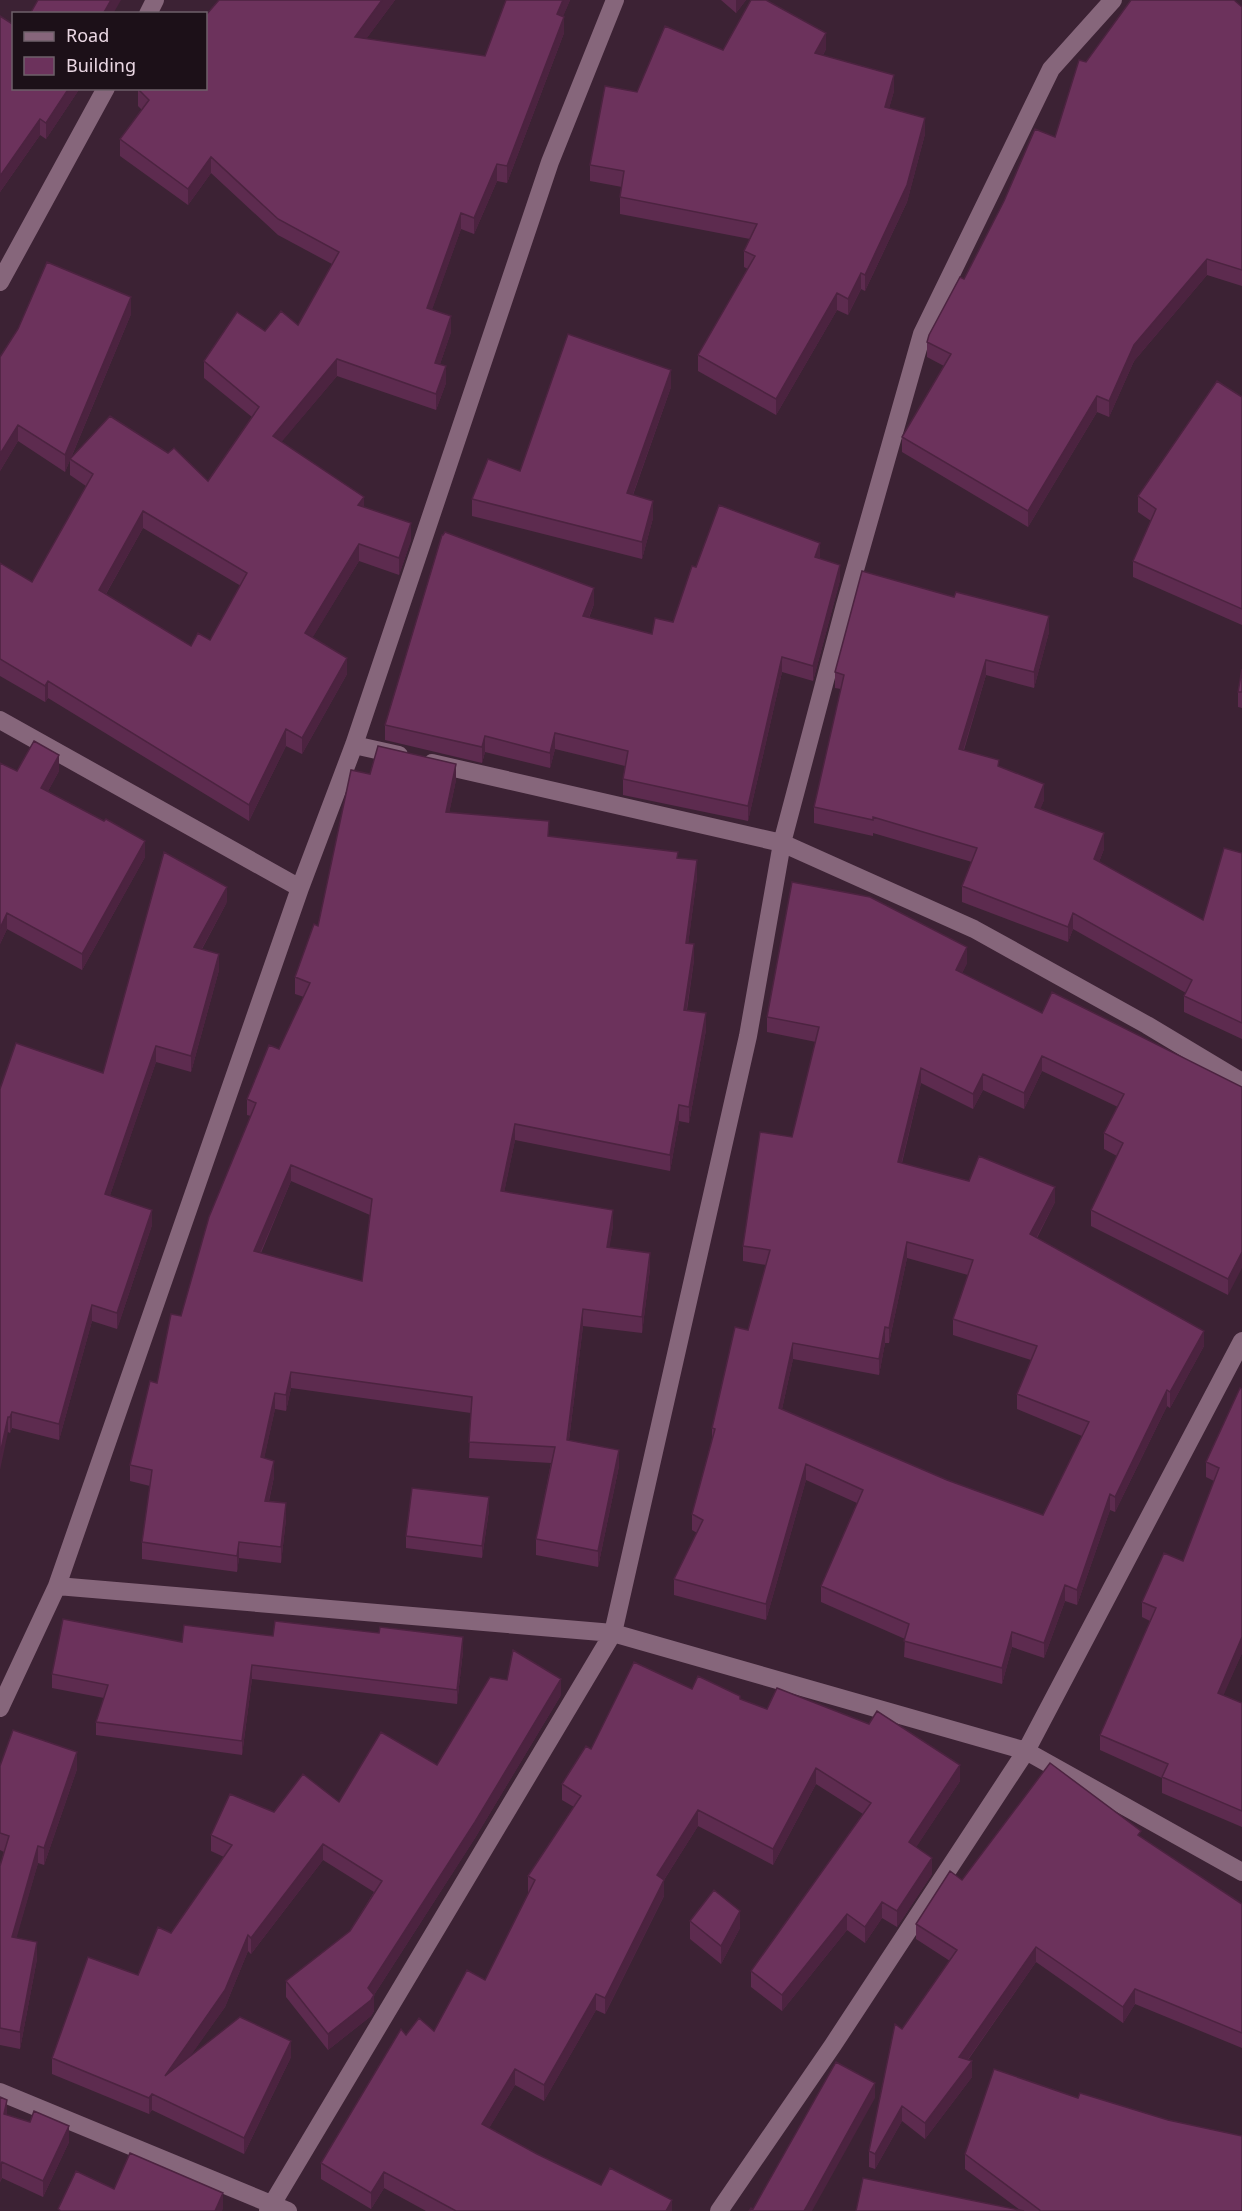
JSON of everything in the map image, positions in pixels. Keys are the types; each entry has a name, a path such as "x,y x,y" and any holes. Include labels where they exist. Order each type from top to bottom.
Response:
{"street":[{"path":"0,1708 57,1586 300,888 354,745 550,162 615,0"},
{"path":"0,2092 276,2209 613,1633 748,1036 782,843 845,605 922,334 1051,69 1113,0"},
{"path":"0,282 105,90"},
{"path":"0,720 300,888"},
{"path":"354,745 782,843 974,929 1147,1025 1242,1082"},
{"path":"719,2211 833,2045 1026,1751 1242,1341"},
{"path":"57,1586 613,1633 1026,1751 1242,1872"}],"building":[{"path":"38,0 111,0 104,12 31,12"},
{"path":"219,0 382,0 355,37 485,56 506,0 563,0 557,14 564,17 507,166 497,164 474,218 461,213 427,308 451,316 435,363 446,366 436,394 337,359 273,436 364,497 358,505 411,523 399,558 359,544 305,633 347,658 302,738 286,729 249,805 48,681 45,686 0,659 0,563 32,582 93,474 70,459 110,416 168,453 174,448 208,481 259,407 204,361 237,312 265,331 281,311 298,325 339,252 278,219 211,157 188,189 120,139 149,100 139,90 207,90 207,14","holes":["143,511 247,573 210,640 198,633 191,646 99,590"]},
{"path":"751,0 766,0 826,33 815,53 894,75 885,107 925,118 907,185 865,275 861,273 848,299 837,293 776,399 698,355 755,256 744,251 757,224 620,197 624,171 590,165 605,86 637,92 665,26 723,50"},
{"path":"1131,0 1234,0 1242,7 1242,270 1207,259 1134,345 1109,401 1097,396 1028,511 902,437 951,354 927,342 929,335 960,277 964,279 1004,201 1035,129 1055,137 1079,60 1086,62"},
{"path":"0,16 12,24 12,90 68,90 46,123 40,119 0,176"},
{"path":"47,262 131,297 65,455 18,425 0,454 0,357 18,329"},
{"path":"568,334 671,370 627,493 653,501 642,542 472,499 488,459 520,471"},
{"path":"1217,381 1242,397 1242,609 1133,561 1156,509 1138,496"},
{"path":"719,505 820,543 815,557 840,565 813,666 782,657 748,806 623,779 628,751 555,733 550,753 485,736 482,747 385,725 442,535 445,532 594,588 583,616 652,634 655,618 673,622 692,566 696,567"},
{"path":"862,571 954,597 956,592 1049,616 1034,672 986,660 959,749 999,760 998,766 1044,784 1035,807 1104,833 1094,859 1203,920 1224,848 1242,853 1242,1023 1184,996 1192,980 1073,913 1068,927 962,886 977,848 873,817 873,820 814,807 844,675 835,672"},
{"path":"1242,669 1242,692 1238,692"},
{"path":"34,741 59,755 41,788 104,821 106,819 145,841 82,954 7,913 0,928 0,763 17,771"},
{"path":"378,746 456,764 446,812 549,821 548,836 678,852 677,858 697,860 686,943 694,944 684,1010 706,1013 689,1107 679,1105 670,1155 515,1124 501,1191 613,1210 607,1247 650,1253 642,1317 583,1309 567,1440 619,1450 598,1551 536,1539 555,1447 469,1442 472,1397 291,1372 286,1395 275,1393 261,1457 274,1461 265,1501 286,1503 281,1547 239,1542 237,1556 142,1542 152,1470 130,1465 150,1381 157,1383 171,1314 181,1316 209,1217 256,1103 247,1099 269,1045 279,1049 310,983 295,977 314,924 318,926 351,770 370,774","holes":["291,1165 372,1199 362,1281 254,1251"]},
{"path":"164,852 227,887 194,947 219,954 191,1056 156,1046 105,1194 152,1210 117,1313 92,1305 59,1424 12,1412 8,1417 0,1454 0,1089 16,1043 103,1073"},
{"path":"792,882 870,897 967,947 956,970 1042,1013 1052,992 1242,1087 1242,1252 1228,1279 1091,1210 1123,1143 1104,1133 1124,1094 1042,1056 1024,1093 983,1074 973,1094 921,1068 898,1162 969,1181 979,1156 1055,1187 1030,1234 1204,1331 1170,1392 1167,1390 1115,1497 1110,1494 1077,1590 1065,1585 1044,1643 1012,1632 1002,1668 904,1641 909,1624 821,1586 863,1490 806,1464 766,1604 674,1579 703,1520 692,1514 715,1429 712,1428 735,1327 748,1330 770,1250 743,1246 760,1132 792,1137 819,1027 767,1017","holes":["907,1242 973,1260 953,1319 1037,1346 1017,1394 1089,1422 1043,1515 947,1480 779,1408 793,1343 879,1359 885,1327 889,1328"]},
{"path":"1240,1388 1242,1389 1242,1637 1218,1693 1242,1703 1242,1811 1162,1777 1168,1764 1100,1735 1156,1608 1142,1602 1164,1553 1183,1561 1219,1468 1206,1462"},
{"path":"412,1488 489,1497 482,1546 406,1536"},
{"path":"63,1619 182,1642 184,1625 273,1636 275,1621 379,1633 380,1627 463,1637 457,1690 252,1665 242,1741 96,1722 108,1685 52,1674"},
{"path":"513,1650 561,1679 475,1822 368,1988 374,1995 371,2000 328,2034 286,1981 350,1931 382,1881 323,1844 251,1938 248,1935 225,1990 165,2076 240,2017 291,2041 244,2138 152,2094 149,2098 52,2058 88,1957 138,1975 158,1927 171,1933 232,1845 211,1835 230,1794 274,1812 303,1774 339,1802 381,1732 437,1765 490,1677 507,1680"},
{"path":"634,1662 692,1689 698,1676 740,1696 740,1699 767,1709 777,1688 869,1724 877,1711 960,1765 909,1842 932,1858 897,1911 882,1902 865,1927 847,1914 782,1995 751,1971 871,1803 816,1768 773,1849 698,1810 657,1875 664,1880 605,1998 596,1994 544,2085 515,2069 482,2124 601,2185 610,2168 672,2200 666,2211 456,2211 384,2172 371,2193 321,2163 401,2029 406,2035 419,2018 434,2031 467,1970 485,1980 535,1880 528,1876 581,1796 562,1784 586,1746 591,1749"},
{"path":"13,1730 77,1752 44,1848 38,1846 12,1937 37,1942 20,2032 0,2028 0,1866 9,1836 0,1833 0,1766"},
{"path":"1050,1763 1141,1831 1138,1835 1242,1904 1242,2033 1135,1989 1123,2007 1036,1947 959,2057 972,2061 925,2123 902,2106 875,2154 869,2151 895,2024 902,2029 957,1950 916,1924 950,1871 962,1880"},
{"path":"714,1890 740,1911 721,1946 690,1921"},
{"path":"836,2062 875,2083 804,2211 749,2211 753,2209"},
{"path":"994,2069 1078,2098 1080,2093 1168,2120 1242,2136 1242,2211 1041,2211 965,2154"},
{"path":"0,2097 7,2100 4,2114 30,2122 34,2111 69,2126 43,2181 2,2162 0,2166"},
{"path":"130,2153 223,2193 215,2211 61,2211 58,2209 76,2171 114,2189"},
{"path":"863,2178 1024,2211 856,2211"}]}
